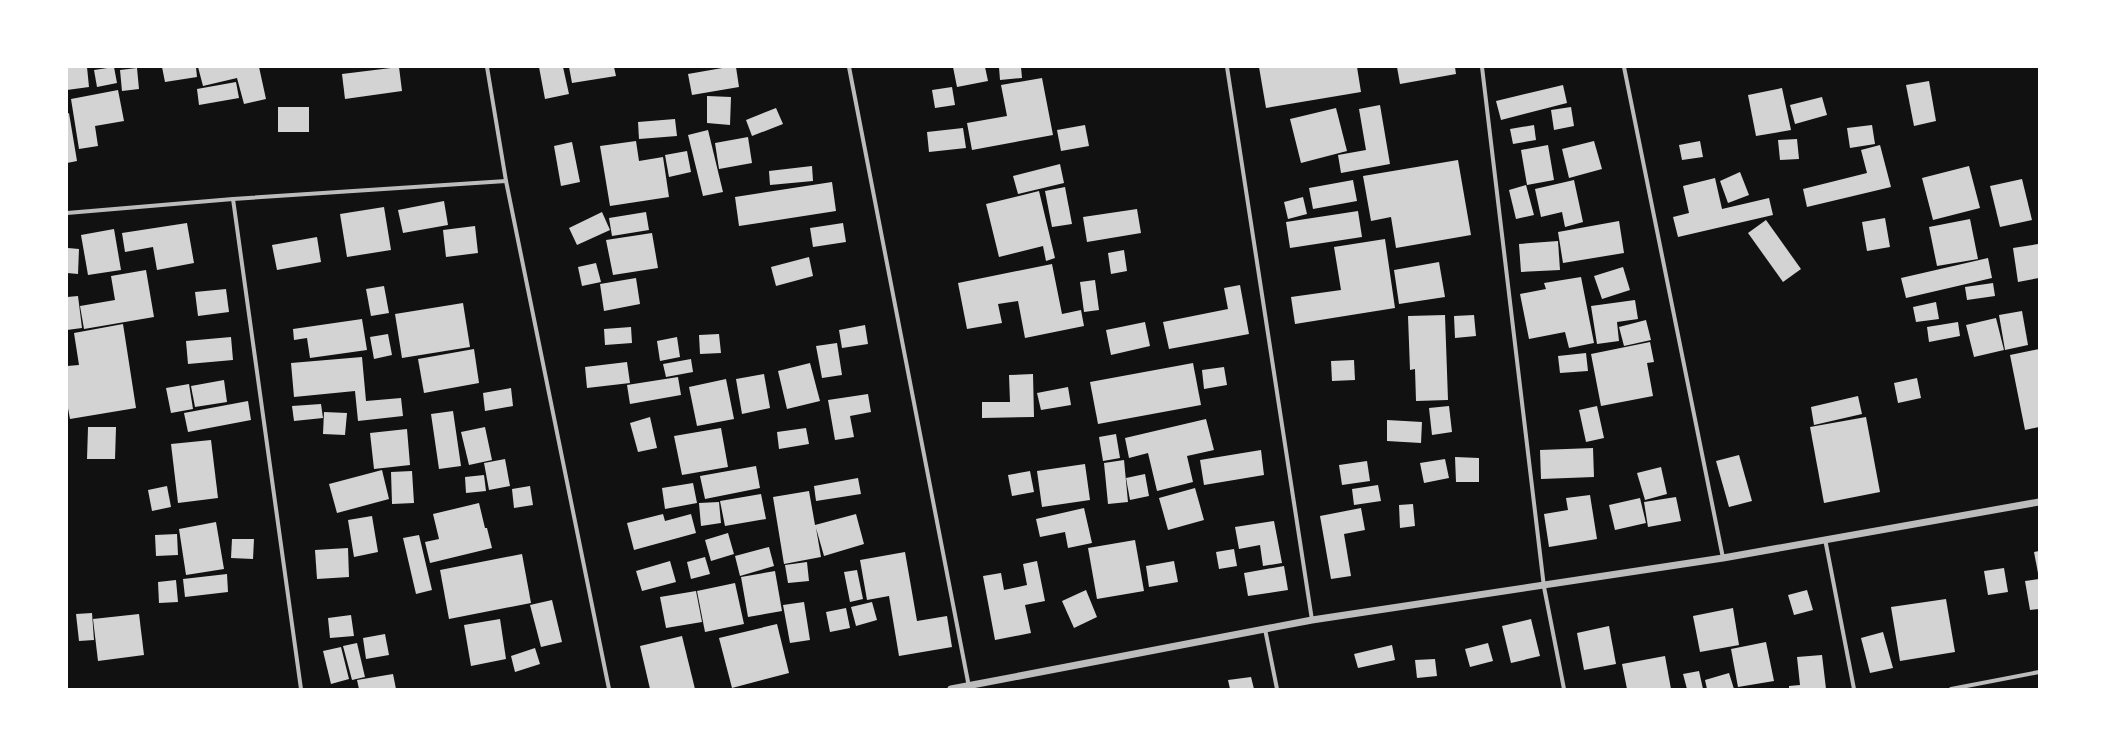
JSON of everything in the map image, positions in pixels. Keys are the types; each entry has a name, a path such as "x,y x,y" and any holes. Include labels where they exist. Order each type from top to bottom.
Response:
{"street":[{"path":"487,67 506,181 609,689"},
{"path":"849,67 969,687"},
{"path":"1227,67 1312,620"},
{"path":"1482,67 1544,587 1564,689"},
{"path":"1624,67 1723,558"},
{"path":"67,213 506,181"},
{"path":"233,200 301,689"},
{"path":"950,689 969,687 1265,628 1544,587 1723,558 2039,502"},
{"path":"1825,539 1854,689"},
{"path":"1265,628 1277,689"},
{"path":"1951,689 2039,672"}],"building":[{"path":"67,67 87,67 89,87 67,90"},
{"path":"114,67 117,83 97,87 94,70"},
{"path":"162,67 196,67 197,77 165,82"},
{"path":"198,67 259,67 266,99 244,104 237,78 203,86"},
{"path":"399,67 402,91 345,99 342,74"},
{"path":"539,67 563,67 569,94 545,99"},
{"path":"569,67 614,67 616,76 572,83"},
{"path":"736,67 739,87 692,95 688,74"},
{"path":"953,67 985,67 988,81 957,87"},
{"path":"999,67 1021,67 1022,78 1000,80"},
{"path":"1259,67 1357,67 1361,92 1266,108"},
{"path":"1397,67 1455,67 1456,74 1400,84"},
{"path":"137,68 139,89 122,91 120,70"},
{"path":"1042,78 1053,135 972,150 967,123 1007,116 1001,85"},
{"path":"1929,81 1936,121 1914,126 1906,85"},
{"path":"236,82 239,98 199,105 197,89"},
{"path":"1563,85 1567,103 1501,120 1496,101"},
{"path":"952,87 955,105 935,108 932,90"},
{"path":"1782,88 1791,130 1756,136 1748,95"},
{"path":"118,90 124,121 95,126 98,146 79,149 71,99"},
{"path":"707,96 731,97 730,125 707,123"},
{"path":"1822,97 1827,115 1795,124 1790,105"},
{"path":"1380,105 1390,164 1341,173 1338,155 1366,150 1359,109"},
{"path":"278,107 309,107 309,132 278,132"},
{"path":"1571,107 1574,126 1554,130 1551,110"},
{"path":"776,108 783,124 752,136 746,120"},
{"path":"1336,108 1347,151 1301,163 1290,119"},
{"path":"69,113 77,161 67,163 67,114"},
{"path":"675,119 677,136 639,139 638,122"},
{"path":"1085,125 1089,146 1061,151 1057,130"},
{"path":"1534,125 1536,140 1513,144 1510,129"},
{"path":"1872,125 1875,144 1850,148 1847,128"},
{"path":"963,128 966,148 929,152 927,132"},
{"path":"708,130 723,192 703,196 688,135"},
{"path":"748,137 752,163 719,169 715,143"},
{"path":"1797,139 1799,159 1780,160 1778,140"},
{"path":"636,141 639,161 663,157 669,197 610,206 600,146"},
{"path":"1594,141 1602,169 1569,178 1562,149"},
{"path":"1700,141 1703,157 1682,160 1679,145"},
{"path":"572,142 580,182 561,186 554,146"},
{"path":"1548,145 1554,180 1527,185 1521,150"},
{"path":"1880,145 1891,187 1807,207 1803,189 1867,173 1861,150"},
{"path":"687,151 691,172 669,177 665,155"},
{"path":"1458,160 1471,235 1396,248 1391,217 1371,221 1363,176"},
{"path":"1060,164 1064,183 1018,194 1013,176"},
{"path":"812,166 813,181 770,185 769,171"},
{"path":"1969,166 1980,208 1933,220 1922,178"},
{"path":"1740,172 1749,195 1728,203 1720,181"},
{"path":"1715,178 1722,209 1769,198 1773,215 1678,237 1673,217 1689,213 1683,186"},
{"path":"2022,179 2032,220 2000,227 1990,186"},
{"path":"1353,180 1357,201 1313,209 1309,188"},
{"path":"1574,180 1583,222 1565,227 1562,212 1541,217 1535,189"},
{"path":"832,182 836,211 739,226 735,197"},
{"path":"1526,185 1534,215 1516,219 1509,190"},
{"path":"1065,187 1072,224 1052,227 1045,191"},
{"path":"1039,191 1055,258 1046,261 1043,246 999,257 986,204"},
{"path":"1303,197 1307,214 1288,219 1284,202"},
{"path":"444,201 448,225 403,233 398,210"},
{"path":"384,207 391,250 347,257 340,214"},
{"path":"1137,209 1141,233 1087,242 1083,217"},
{"path":"1358,211 1362,237 1290,248 1286,222"},
{"path":"602,212 610,230 577,245 569,228"},
{"path":"646,212 649,230 612,236 609,218"},
{"path":"1885,218 1890,247 1867,251 1862,222"},
{"path":"1970,219 1978,259 1937,266 1929,227"},
{"path":"1766,220 1801,269 1783,282 1748,233"},
{"path":"1619,221 1624,253 1563,263 1558,232"},
{"path":"187,223 194,263 157,270 153,247 125,252 122,233"},
{"path":"843,223 846,242 813,247 810,228"},
{"path":"475,226 478,253 446,257 443,230"},
{"path":"114,229 121,270 88,275 81,235"},
{"path":"652,233 658,268 613,275 606,240"},
{"path":"317,237 321,262 277,270 272,245"},
{"path":"1385,239 1395,308 1295,324 1291,297 1341,290 1334,247"},
{"path":"1558,241 1560,270 1521,272 1519,244"},
{"path":"2038,244 2039,278 2018,282 2013,248"},
{"path":"68,248 79,249 78,274 67,273"},
{"path":"1124,250 1127,271 1111,274 1108,253"},
{"path":"809,257 813,276 776,286 771,267"},
{"path":"1988,258 1992,278 1906,298 1901,278"},
{"path":"1439,262 1445,297 1399,304 1394,270"},
{"path":"596,263 601,282 582,286 578,267"},
{"path":"1052,264 1062,314 1081,310 1084,326 1025,338 1018,301 998,304 1002,323 967,329 958,283"},
{"path":"1623,267 1630,290 1602,299 1594,276"},
{"path":"146,270 154,317 84,329 80,306 115,300 111,276"},
{"path":"1581,277 1594,343 1569,348 1565,332 1529,339 1520,294 1546,289 1544,283"},
{"path":"636,278 640,304 604,311 600,284"},
{"path":"1095,280 1099,310 1084,312 1080,282"},
{"path":"1993,283 1995,296 1967,300 1965,287"},
{"path":"1240,285 1249,334 1169,349 1163,322 1228,309 1224,288"},
{"path":"384,286 389,313 371,316 366,289"},
{"path":"226,289 229,312 198,316 195,292"},
{"path":"78,296 82,328 67,330 67,297"},
{"path":"1635,300 1638,319 1617,322 1619,341 1597,344 1591,306"},
{"path":"1936,302 1939,319 1916,322 1913,307"},
{"path":"463,303 470,347 402,358 395,314"},
{"path":"2022,311 2028,345 2005,350 1999,315"},
{"path":"1445,315 1448,400 1416,401 1415,369 1410,370 1408,316"},
{"path":"1474,315 1476,336 1455,338 1454,316"},
{"path":"1996,318 2004,350 1974,357 1966,325"},
{"path":"362,319 367,350 310,358 307,338 294,340 293,329"},
{"path":"1646,320 1651,340 1624,346 1619,327"},
{"path":"1145,322 1150,346 1111,355 1106,330"},
{"path":"1958,322 1960,336 1929,342 1927,327"},
{"path":"123,324 136,408 70,419 67,403 67,366 79,365 74,333"},
{"path":"865,325 868,344 842,348 839,330"},
{"path":"631,327 632,343 605,345 604,329"},
{"path":"388,334 392,355 374,359 370,337"},
{"path":"719,334 721,353 700,354 699,335"},
{"path":"231,337 233,360 188,364 186,341"},
{"path":"677,337 680,357 660,361 657,341"},
{"path":"1650,342 1654,362 1647,363 1653,396 1601,406 1591,354"},
{"path":"837,343 842,375 822,378 816,346"},
{"path":"474,349 479,383 424,393 418,359"},
{"path":"2039,349 2039,427 2025,430 2010,355"},
{"path":"1586,353 1588,371 1560,373 1558,356"},
{"path":"362,357 366,401 401,398 403,416 358,421 355,391 294,397 291,363"},
{"path":"691,359 693,372 666,377 663,364"},
{"path":"1354,360 1355,380 1332,381 1331,361"},
{"path":"627,362 630,383 587,388 585,367"},
{"path":"810,363 820,401 787,409 778,371"},
{"path":"1193,363 1201,405 1098,424 1090,382"},
{"path":"1224,367 1227,385 1204,389 1202,370"},
{"path":"764,374 770,408 742,414 736,379"},
{"path":"1033,374 1034,417 982,418 982,402 1010,402 1009,375"},
{"path":"678,377 681,395 630,404 627,385"},
{"path":"1917,378 1921,398 1898,403 1894,383"},
{"path":"726,379 734,419 697,426 689,387"},
{"path":"224,380 227,402 195,407 191,386"},
{"path":"189,384 193,409 171,413 166,388"},
{"path":"1068,387 1071,405 1041,410 1037,393"},
{"path":"511,388 513,406 485,411 483,393"},
{"path":"868,394 871,412 850,416 854,437 835,440 828,400"},
{"path":"1858,396 1862,414 1814,425 1811,407"},
{"path":"248,401 251,420 188,432 184,413"},
{"path":"321,404 323,418 294,421 292,406"},
{"path":"1449,406 1452,432 1432,435 1429,408"},
{"path":"1597,406 1604,438 1586,442 1579,410"},
{"path":"453,411 461,466 439,469 431,414"},
{"path":"324,412 347,413 345,435 323,434"},
{"path":"650,417 657,448 638,452 630,423"},
{"path":"1866,417 1880,492 1824,503 1810,427"},
{"path":"1206,419 1214,450 1187,456 1193,482 1157,491 1148,453 1129,458 1125,438"},
{"path":"1387,420 1422,422 1421,443 1387,441"},
{"path":"88,427 116,427 115,459 87,459"},
{"path":"485,427 492,460 469,465 461,432"},
{"path":"721,428 728,467 682,475 674,436"},
{"path":"806,428 809,444 779,449 777,432"},
{"path":"407,429 410,465 374,469 370,433"},
{"path":"1116,434 1120,458 1103,461 1099,437"},
{"path":"211,440 218,498 178,503 171,444"},
{"path":"1593,448 1594,477 1541,479 1540,450"},
{"path":"1261,450 1264,475 1204,485 1200,460"},
{"path":"1739,455 1752,501 1729,507 1716,461"},
{"path":"1455,457 1479,458 1479,482 1456,482"},
{"path":"505,459 510,486 489,490 484,463"},
{"path":"1445,459 1449,478 1424,483 1420,463"},
{"path":"1124,460 1128,502 1108,504 1104,463"},
{"path":"1367,461 1370,481 1342,485 1339,465"},
{"path":"1085,464 1090,500 1042,507 1037,471"},
{"path":"756,466 760,488 705,499 700,476"},
{"path":"1661,467 1667,494 1645,500 1637,473"},
{"path":"382,470 389,499 337,513 329,484"},
{"path":"412,471 414,503 392,504 391,472"},
{"path":"1030,471 1034,492 1012,496 1008,475"},
{"path":"1145,474 1149,496 1130,500 1126,478"},
{"path":"484,475 486,491 466,493 465,477"},
{"path":"858,478 861,494 816,501 814,486"},
{"path":"693,483 697,503 665,509 662,488"},
{"path":"1378,485 1381,501 1354,505 1352,489"},
{"path":"167,486 171,507 152,511 148,490"},
{"path":"530,486 533,505 514,508 512,489"},
{"path":"1195,488 1204,520 1168,530 1159,498"},
{"path":"809,491 815,525 856,514 864,544 824,556 816,528 821,557 784,564 773,497"},
{"path":"761,494 766,519 725,526 720,501"},
{"path":"1590,495 1597,539 1549,547 1544,514 1568,510 1566,498"},
{"path":"1676,497 1681,521 1648,527 1644,502"},
{"path":"1640,498 1646,523 1615,530 1609,505"},
{"path":"719,502 721,523 701,526 699,503"},
{"path":"479,503 492,548 430,563 425,542 439,539 433,514"},
{"path":"1413,504 1415,526 1400,528 1399,505"},
{"path":"1084,508 1092,543 1068,548 1065,532 1040,537 1036,519"},
{"path":"1361,508 1365,530 1344,534 1351,576 1331,579 1320,516"},
{"path":"663,514 665,521 691,514 696,533 634,550 627,523"},
{"path":"372,516 378,552 354,557 348,520"},
{"path":"1274,521 1282,563 1263,566 1260,545 1239,549 1235,527"},
{"path":"216,522 224,569 186,575 179,529"},
{"path":"728,533 734,554 711,561 705,540"},
{"path":"177,534 178,555 156,556 155,535"},
{"path":"419,535 432,590 416,594 403,538"},
{"path":"232,539 254,539 253,559 231,558"},
{"path":"1135,540 1144,591 1097,599 1088,548"},
{"path":"769,547 774,566 740,576 735,556"},
{"path":"348,548 349,577 317,579 315,550"},
{"path":"1234,549 1237,566 1219,569 1216,552"},
{"path":"2039,551 2039,573 2038,573 2034,552"},
{"path":"905,552 917,621 947,616 952,647 899,656 889,596 867,600 860,560"},
{"path":"522,554 531,603 449,619 440,570"},
{"path":"705,557 710,574 691,579 687,562"},
{"path":"670,561 676,582 642,591 636,571"},
{"path":"1037,561 1045,601 1025,605 1031,633 995,640 983,576 1001,573 1004,590 1027,585 1023,564"},
{"path":"1174,561 1178,582 1149,587 1146,566"},
{"path":"807,562 809,581 788,583 785,565"},
{"path":"1284,566 1288,590 1248,596 1244,573"},
{"path":"2004,568 2008,592 1988,595 1984,571"},
{"path":"857,570 863,599 850,602 844,572"},
{"path":"775,571 782,611 748,617 741,577"},
{"path":"227,574 228,592 185,597 183,579"},
{"path":"2039,579 2039,609 2030,610 2025,581"},
{"path":"176,580 178,602 159,603 158,582"},
{"path":"735,583 744,624 705,632 697,591"},
{"path":"1086,590 1097,617 1074,628 1062,601"},
{"path":"1807,590 1813,610 1794,615 1788,595"},
{"path":"696,591 702,622 666,628 660,597"},
{"path":"1946,599 1955,652 1900,661 1891,607"},
{"path":"552,600 562,642 541,647 530,605"},
{"path":"804,602 810,640 790,643 783,605"},
{"path":"872,602 877,620 856,626 851,607"},
{"path":"846,608 850,628 830,632 826,612"},
{"path":"1733,608 1739,645 1700,652 1693,616"},
{"path":"92,613 94,640 79,641 76,614"},
{"path":"139,614 144,655 98,661 93,619"},
{"path":"351,615 354,636 330,638 328,618"},
{"path":"500,619 506,659 471,666 464,625"},
{"path":"1531,619 1540,656 1511,663 1502,626"},
{"path":"777,624 789,673 732,688 719,638"},
{"path":"1609,626 1616,664 1584,670 1577,633"},
{"path":"1883,632 1893,668 1870,673 1861,638"},
{"path":"385,634 389,655 366,659 363,638"},
{"path":"682,636 695,689 650,689 640,646"},
{"path":"1766,642 1774,681 1738,687 1731,649"},
{"path":"357,643 365,677 352,680 343,646"},
{"path":"1488,643 1493,661 1470,667 1465,649"},
{"path":"1392,645 1395,660 1358,668 1354,654"},
{"path":"341,647 349,679 331,684 323,651"},
{"path":"535,648 540,664 515,672 511,656"},
{"path":"1822,655 1826,689 1789,689 1789,686 1800,685 1797,657"},
{"path":"1665,656 1671,689 1627,689 1622,664"},
{"path":"1435,659 1437,676 1417,678 1415,660"},
{"path":"1699,671 1703,689 1687,689 1683,674"},
{"path":"1729,673 1734,689 1707,689 1705,680"},
{"path":"393,674 396,689 359,689 357,680"},
{"path":"1251,677 1254,689 1230,689 1228,680"}]}
